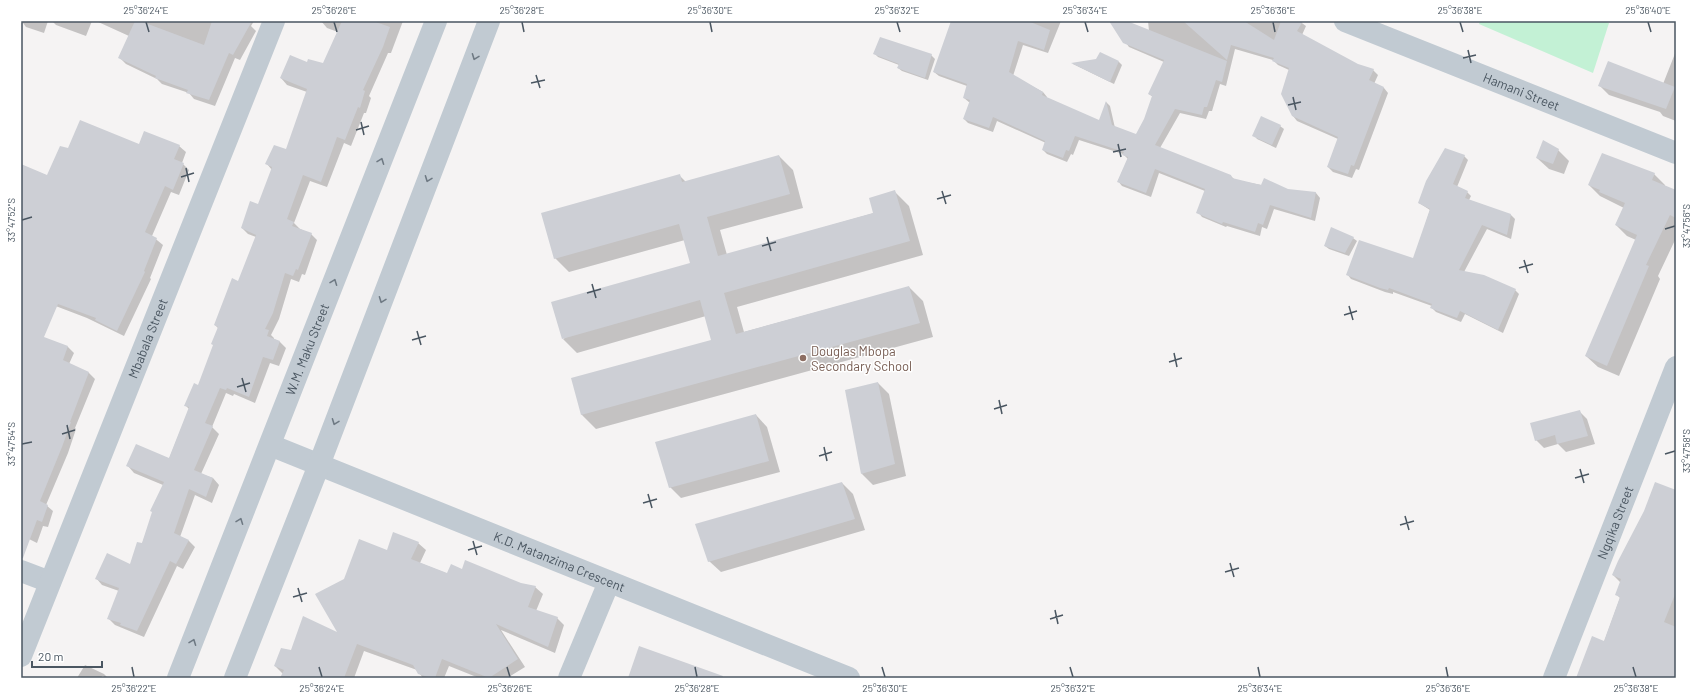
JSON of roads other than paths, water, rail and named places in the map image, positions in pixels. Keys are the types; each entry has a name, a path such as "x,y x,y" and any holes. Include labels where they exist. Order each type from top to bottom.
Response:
{"street":[{"name":"Mbabala Street","path":"21,656 274,21"},
{"name":"W.M. Maku Street","path":"178,678 436,21"},
{"path":"235,678 319,465 489,21"},
{"name":"Hamani Street","path":"1345,21 1676,153"},
{"name":"Ngqika Street","path":"1554,678 1676,367"},
{"name":"K.D. Matanzima Crescent","path":"270,446 849,678"},
{"path":"21,570 50,582"},
{"path":"569,678 609,582"}],"place":[{"name":"Douglas Mbopa Secondary School","path":"803,358"}]}
